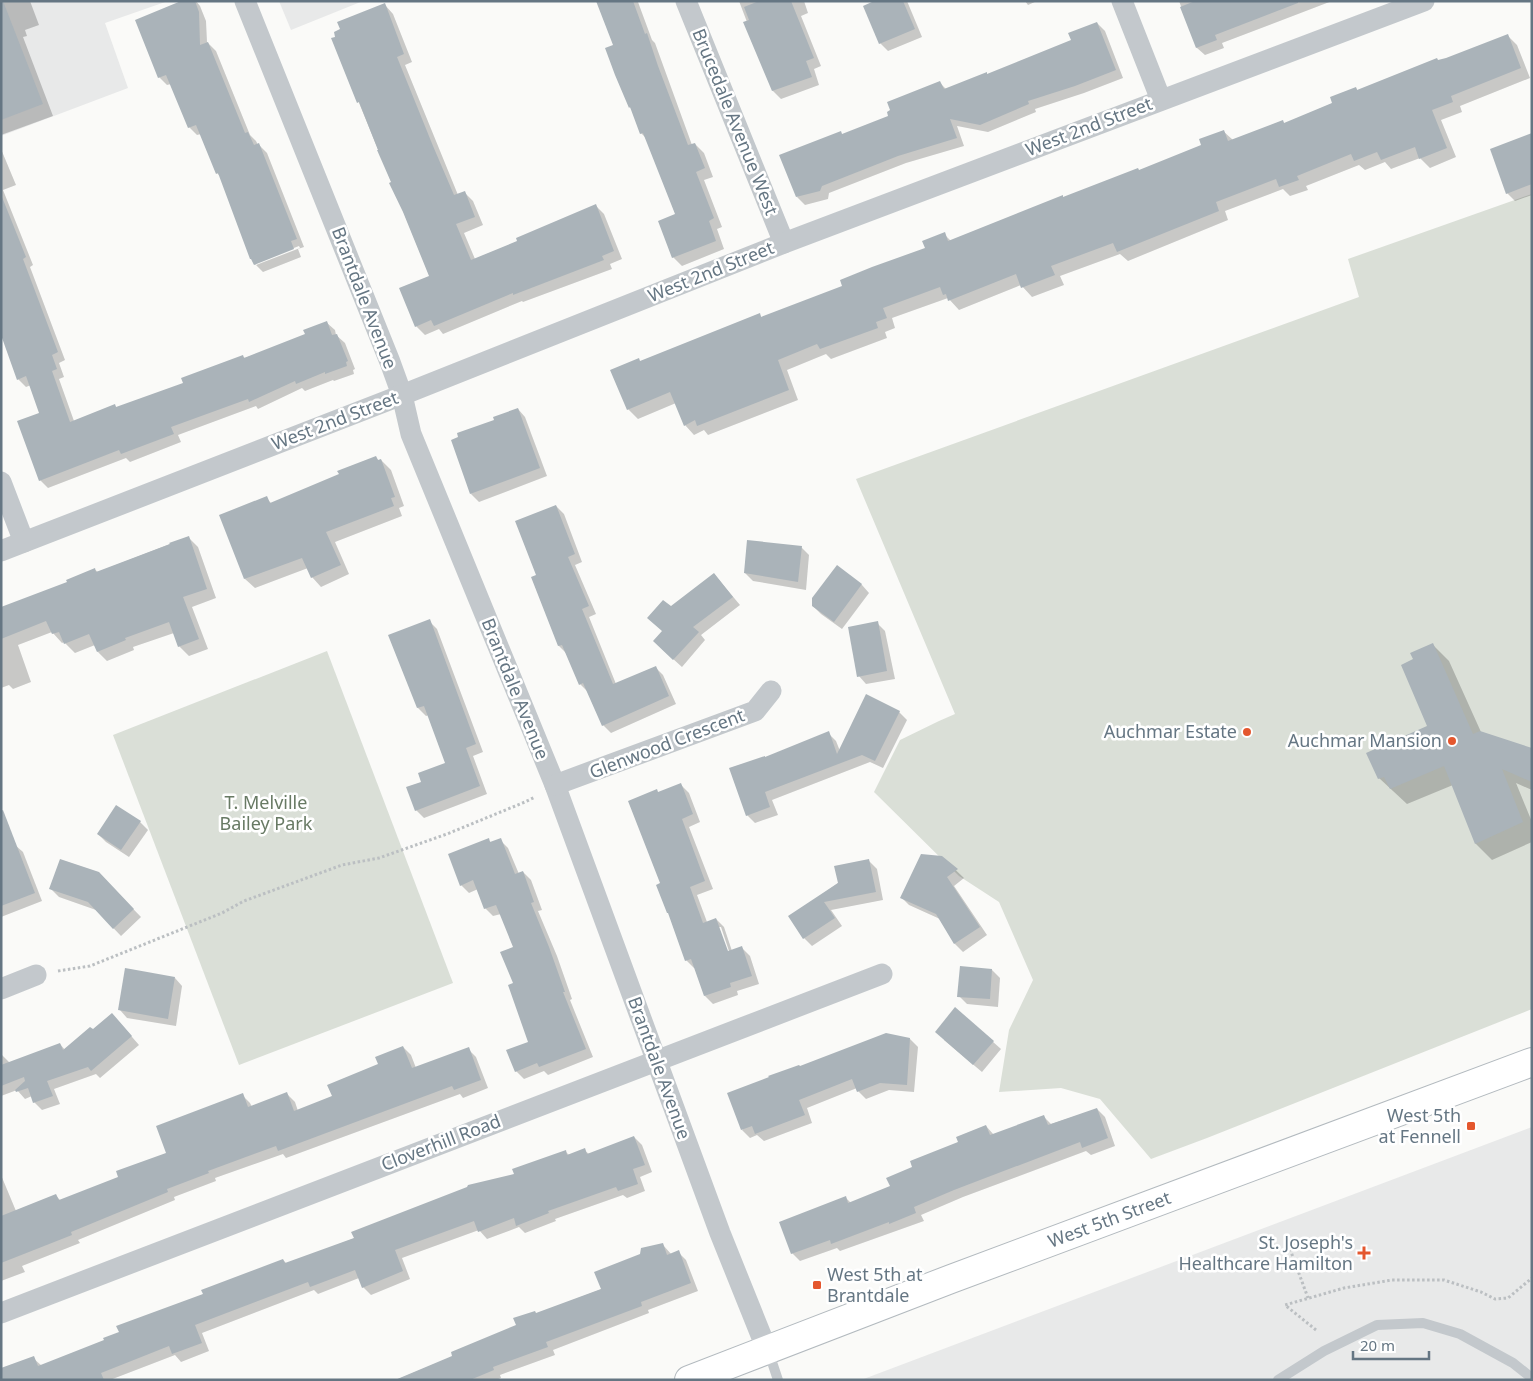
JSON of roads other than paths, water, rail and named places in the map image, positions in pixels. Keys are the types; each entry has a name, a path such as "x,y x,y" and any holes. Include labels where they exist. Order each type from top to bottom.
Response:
{"main road":[{"name":"West 5th Street","path":"689,1380 942,1282 1532,1062"}],"street":[{"name":"Brantdale Avenue","path":"245,1 390,362 402,395 411,434 555,786 720,1233 768,1350"},
{"name":"Brucedale Avenue West","path":"686,1 784,242"},
{"path":"1122,1 1161,100"},
{"name":"West 2nd Street","path":"1,551 402,395 784,242 1424,1"},
{"path":"1,482 24,542"},
{"name":"Glenwood Crescent","path":"555,786 755,711 771,691"},
{"name":"Cloverhill Road","path":"1,1313 882,974"},
{"path":"1,989 36,975"}],"lane":[{"path":"1278,1380 1324,1351 1377,1325 1423,1323 1460,1334 1513,1363 1532,1378"},
{"name":"Brantdale Avenue","path":"768,1350 778,1380"}],"place":[{"name":"Auchmar Estate","path":"1247,732"},
{"name":"Auchmar Mansion","path":"1452,741"},
{"name":"West 5th at Fennell","path":"1471,1126"},
{"name":"St. Joseph's Healthcare Hamilton","path":"1364,1253"},
{"name":"West 5th at Brantdale","path":"817,1285"}],"park label":[{"name":"T. Melville Bailey Park","path":"266,813"}]}
